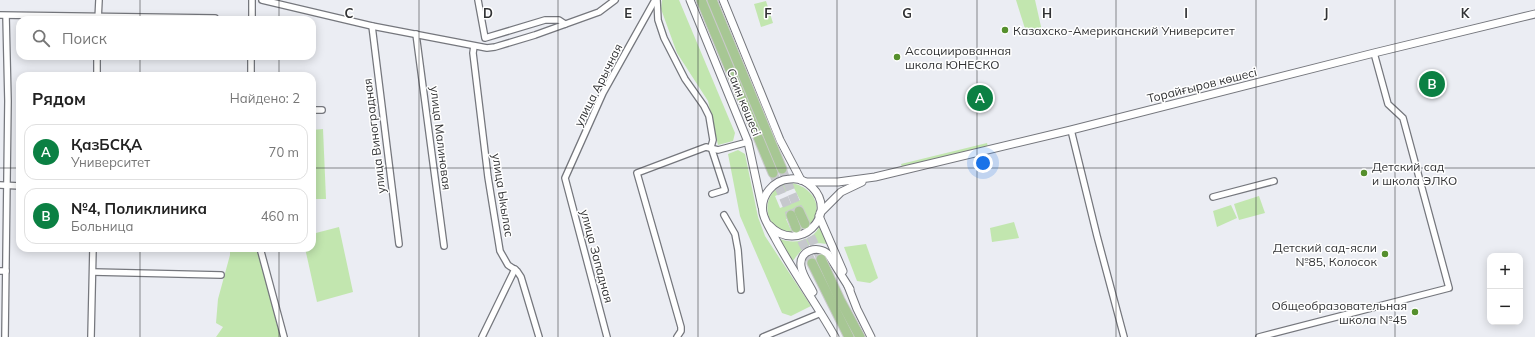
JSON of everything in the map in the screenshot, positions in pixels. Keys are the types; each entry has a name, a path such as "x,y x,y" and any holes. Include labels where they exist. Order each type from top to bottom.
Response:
{"main road":[{"path":"701,0 773,173"},
{"path":"712,0 782,169"},
{"path":"795,213 801,226"},
{"path":"821,259 840,300 860,337"},
{"path":"812,263 849,337"}],"street":[{"path":"98,16 100,0"},
{"path":"252,0 252,16"},
{"path":"262,0 372,26 487,48 535,35 599,12 616,0"},
{"path":"478,0 485,38 545,20 559,20 565,24"},
{"path":"656,0 658,20 664,38 685,79 704,106 709,116 713,140 711,147 725,190 712,194"},
{"name":"улица Арычная","path":"565,181 603,93 656,0"},
{"name":"Саин көшесі","path":"690,0 748,142 764,216"},
{"name":"Саин көшесі","path":"722,0 780,140 804,181"},
{"name":"Торайғыров көшесі","path":"875,177 1071,130 1374,53 1535,14"},
{"path":"5,337 3,271 7,186 8,100 3,16 16,16"},
{"name":"улица Виноградная","path":"372,26 398,244"},
{"name":"улица Малиновая","path":"416,34 444,246"},
{"name":"улица Ыкылас","path":"474,46 473,53 488,177 498,240 508,265 515,269 521,277 539,337"},
{"path":"1259,337 1449,288 1403,118 1388,104 1374,53"},
{"path":"97,60 97,72"},
{"path":"251,60 251,72"},
{"path":"0,100 8,100"},
{"path":"316,110 322,110"},
{"path":"1071,130 1124,337"},
{"path":"677,337 681,331 681,327 637,172 706,147 711,147 718,150 748,142"},
{"path":"835,337 784,254 764,216 764,201 771,188 782,180 788,179 838,182 875,177"},
{"path":"769,225 782,234 792,236 800,235 812,228 820,215 841,192 849,187 875,177"},
{"name":"улица Западная","path":"565,181 607,337"},
{"path":"804,181 814,188 819,197 821,206 820,215 838,257 857,309 871,337"},
{"path":"1213,197 1274,181"},
{"path":"0,185 16,186"},
{"path":"724,214 735,234 738,250 741,290"},
{"path":"821,313 800,265 804,254 808,251 818,249 824,250 850,289"},
{"path":"91,337 93,252"},
{"path":"261,252 283,334"},
{"path":"482,337 515,269"},
{"path":"93,272 221,275"},
{"path":"764,337 821,313"}],"green space":[{"path":"662,0 679,0 735,133 733,141 718,145 708,101 677,53 661,9"},
{"path":"1016,0 1035,0 1042,31 1027,35"},
{"path":"766,1 773,23 761,27 754,4"},
{"path":"323,129 326,199 316,199 316,130"},
{"path":"987,143 988,147 902,167 901,164"},
{"path":"738,150 745,154 758,217 765,236 811,306 791,316 782,313 740,216 728,154"},
{"path":"791,183 798,185 810,192 814,198 817,210 815,217 809,225 800,231 792,232 781,230 774,225 769,218 769,200 773,192 781,186","holes":["794,188 800,200 780,208 775,196","804,212 809,223 791,230 786,219"]},
{"path":"1259,196 1265,213 1239,220 1234,204"},
{"path":"1231,205 1237,218 1217,227 1213,211"},
{"path":"1014,222 1019,238 992,242 990,228"},
{"path":"821,223 828,244 816,243 803,248 792,262 780,239 786,241 804,240 815,234"},
{"path":"339,227 353,292 317,302 306,252 316,252 316,233"},
{"path":"866,244 878,278 870,283 857,281 844,247"},
{"path":"230,252 259,252 280,337 216,337 223,327 216,323 218,299"}],"tunnel":[{"path":"782,169 799,211"},
{"path":"773,173 791,215"},
{"path":"805,224 821,259"},
{"path":"796,228 812,263"}],"place":[{"name":"Казахско-Американский Университет","path":"1005,30"},
{"name":"Ассоциированная школа ЮНЕСКО","path":"897,57"},
{"name":"№4, Поликлиника","path":"1432,84"},
{"name":"ҚазБСҚА","path":"980,98"},
{"name":"Детский сад и школа ЭЛКО","path":"1364,173"},
{"name":"Детский сад-ясли №85, Колосок","path":"1385,254"},
{"name":"Общеобразовательная школа №45","path":"1415,312"}]}
